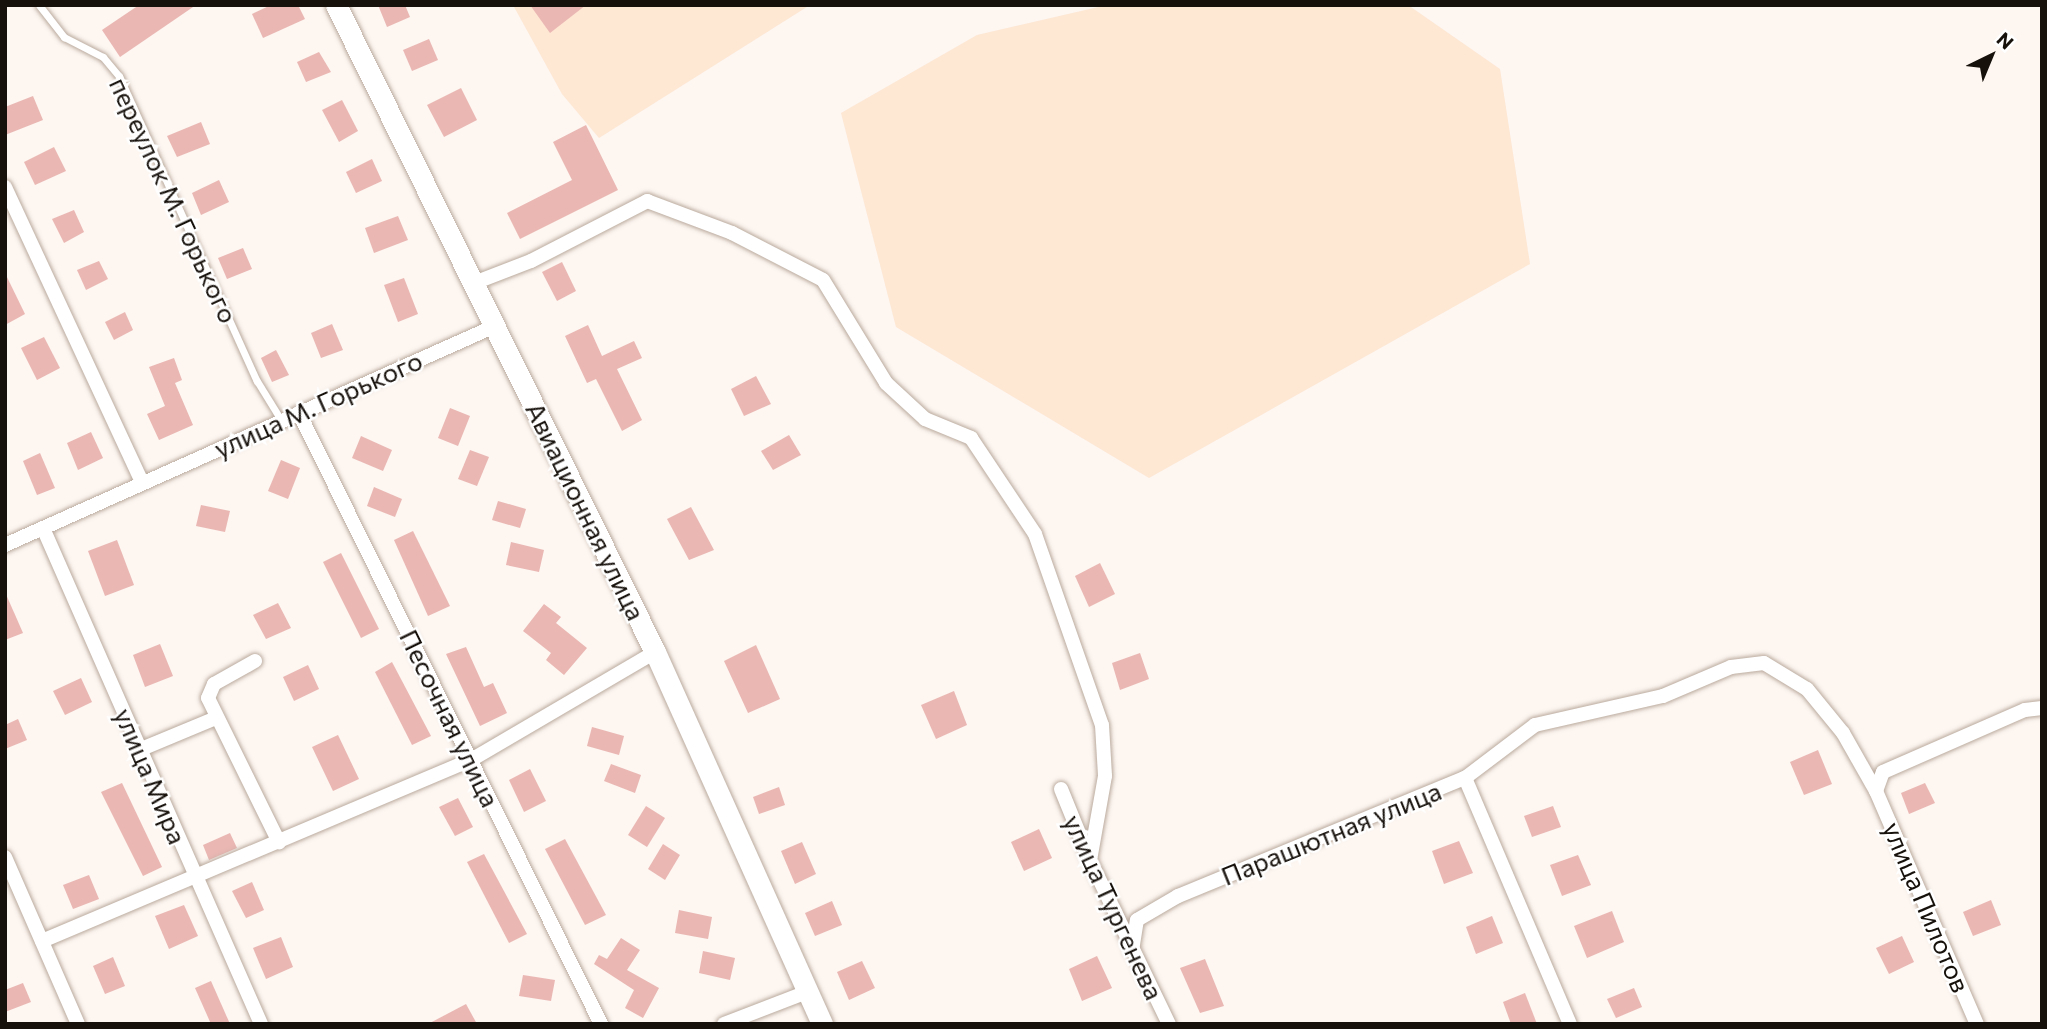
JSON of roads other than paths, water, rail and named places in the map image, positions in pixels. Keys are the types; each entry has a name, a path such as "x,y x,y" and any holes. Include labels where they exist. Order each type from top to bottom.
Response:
{"main road":[{"name":"Авиационная улица","path":"336,5 656,652 822,1024"}],"street":[{"path":"5,187 142,482"},
{"path":"474,283 531,261 647,201 732,233 823,280 886,383 925,419 971,438 1035,534 1102,725 1105,776 1090,860"},
{"name":"улица М. Горького","path":"5,545 495,326"},
{"name":"Песочная улица","path":"299,413 601,1024"},
{"name":"улица Мира","path":"43,528 194,878 261,1024"},
{"path":"42,941 471,761 656,652"},
{"path":"255,661 214,684 208,698 279,842"},
{"name":"улица Пилотов","path":"1465,778 1535,725 1662,695 1731,667 1764,663 1807,689 1843,733 1876,791 1977,1024"},
{"path":"1876,791 1883,772 2025,710 2042,708"},
{"path":"139,750 216,718"},
{"name":"Парашютная улица","path":"1132,951 1137,920 1178,896 1465,778 1570,1024"},
{"name":"улица Тургенева","path":"1061,789 1090,860 1169,1024"},
{"path":"5,857 78,1024"},
{"path":"724,1024 807,992"}],"lane":[{"name":"переулок М. Горького","path":"39,5 64,37 103,57 119,76 257,381 281,420"}]}
